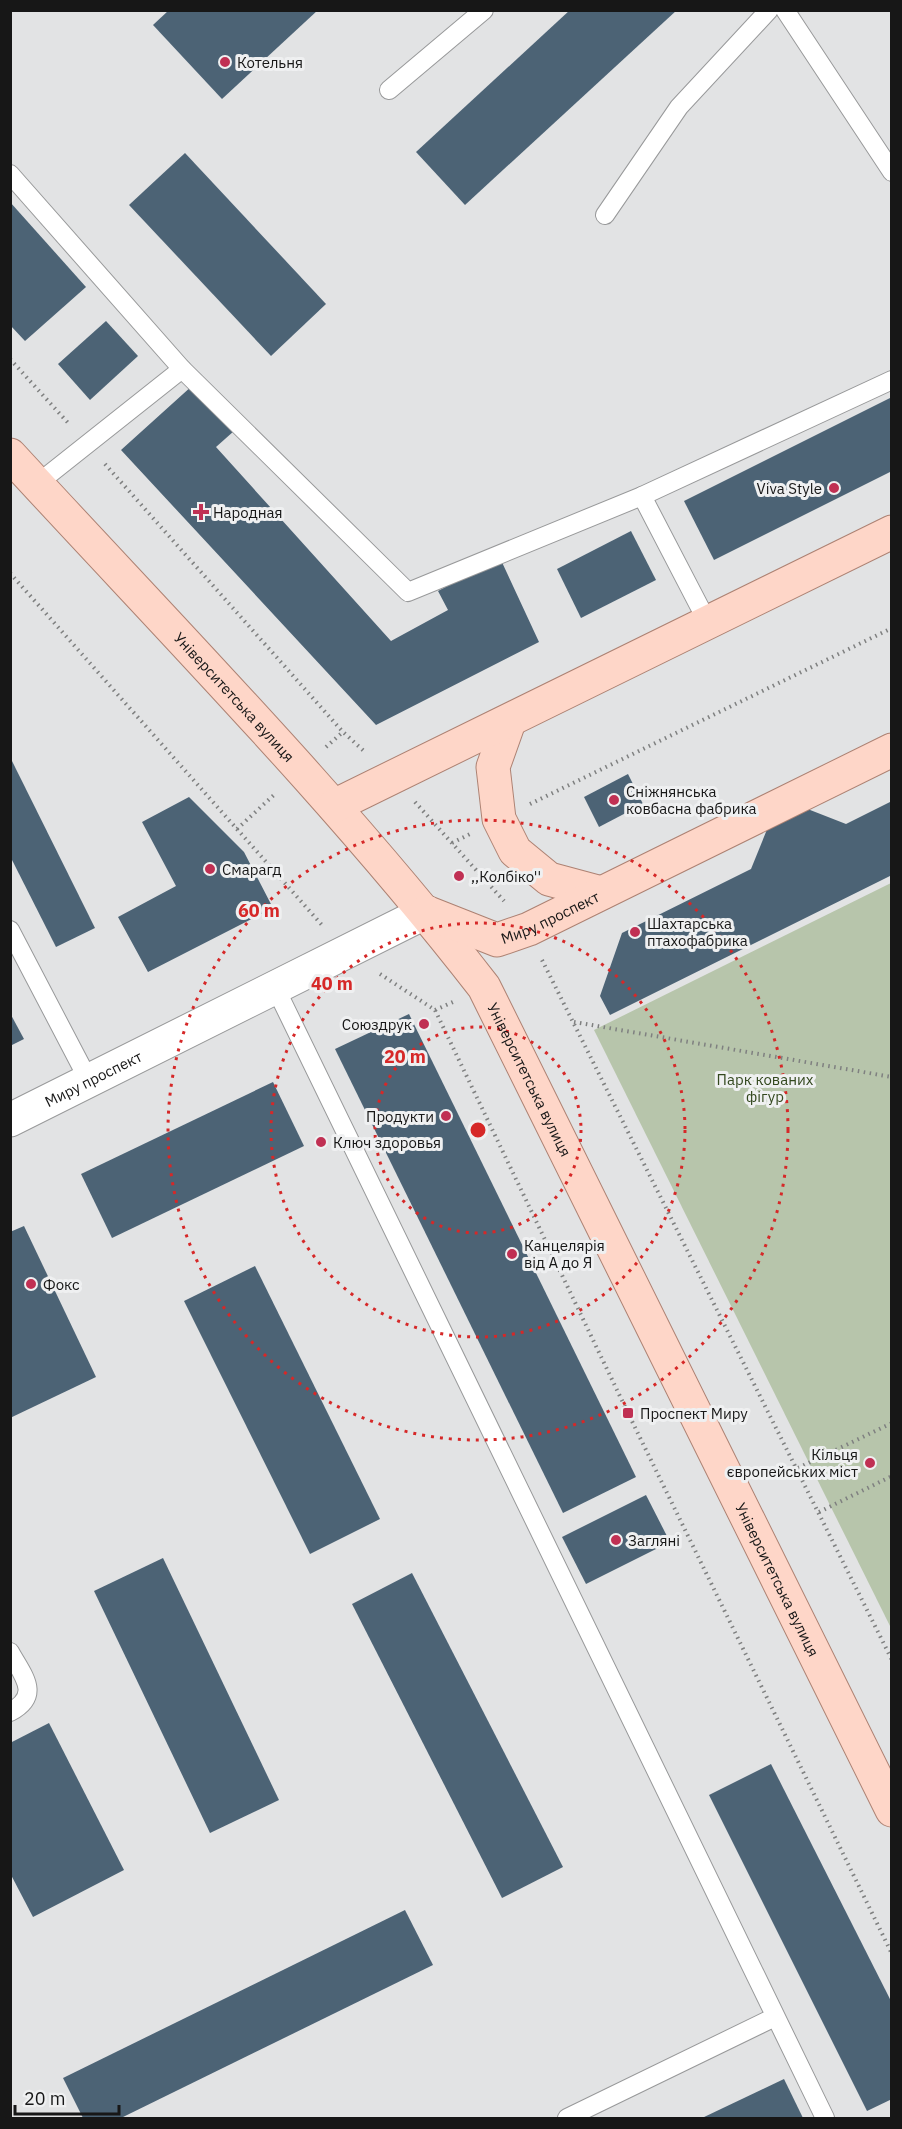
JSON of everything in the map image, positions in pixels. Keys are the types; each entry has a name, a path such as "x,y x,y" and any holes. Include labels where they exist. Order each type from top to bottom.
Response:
{"main road":[{"name":"Університетська вулиця","path":"10,455 334,806 426,912 484,987 891,1810"},
{"path":"334,806 509,722 891,532"},
{"path":"509,722 493,767 500,819 515,851 549,879 601,893"},
{"name":"Миру проспект","path":"426,912 497,940 529,929 891,750"}],"street":[{"name":"Миру проспект","path":"10,1120 426,912"}],"lane":[{"path":"389,90 484,10"},
{"path":"605,215 678,107 769,10"},
{"path":"785,10 891,172"},
{"path":"10,174 182,369 408,592 642,496 891,380"},
{"path":"37,484 182,369"},
{"path":"642,496 708,623"},
{"path":"13,940 89,1081"},
{"path":"276,989 825,2118"},
{"path":"10,1652 28,1686 29,1695 25,1703 10,1712"},
{"path":"567,2118 775,2017"}],"path":[{"path":"10,573 347,953 435,1010 627,1413 891,1954"},
{"path":"452,843 891,628"},
{"path":"574,1022 891,1077"},
{"path":"798,1468 891,1424"},
{"path":"891,1476 819,1512 891,1660"}],"green space":[{"name":"Парк кованих фігур","path":"891,883 891,1628 594,1030"}],"building":[{"name":"Котельня","path":"169,10 318,10 222,99 153,25"},
{"path":"570,10 677,10 465,205 416,152"},
{"path":"185,153 326,304 271,356 129,205"},
{"path":"10,202 86,287 25,341 10,325"},
{"path":"106,321 138,356 90,400 58,364"},
{"path":"193,385 234,431 216,447 391,641 448,610 438,591 500,558 539,642 376,725 121,450"},
{"path":"892,397 892,471 714,560 684,501"},
{"path":"631,531 656,580 581,618 557,569"},
{"path":"10,757 95,928 56,947 10,856"},
{"name":"Сніжнянська ковбасна фабрика","path":"628,774 643,804 599,827 584,797"},
{"name":"Смарагд","path":"189,797 244,852 273,908 148,972 118,917 176,886 142,822"},
{"path":"892,801 892,875 610,1015 600,996 622,933 751,869 768,827 805,808 846,824"},
{"path":"10,1013 24,1039 10,1046"},
{"path":"409,1014 636,1477 563,1513 335,1049"},
{"path":"273,1082 304,1146 112,1238 81,1174"},
{"name":"Фокс","path":"24,1226 96,1377 10,1418 10,1232"},
{"path":"255,1266 380,1519 310,1554 184,1301"},
{"name":"Загляні","path":"646,1495 670,1542 586,1584 562,1537"},
{"path":"163,1558 279,1800 210,1833 94,1591"},
{"path":"412,1573 563,1867 502,1898 352,1604"},
{"path":"49,1723 124,1870 33,1917 10,1873 10,1743"},
{"path":"771,1764 892,2003 892,2099 867,2111 709,1795"},
{"path":"405,1910 433,1965 121,2118 83,2118 63,2078"},
{"path":"784,2079 803,2118 702,2118"}],"place":[{"name":"Котельня","path":"225,62"},
{"name":"Viva Style","path":"834,488"},
{"name":"Народная","path":"201,512"},
{"name":"Сніжнянська ковбасна фабрика","path":"614,800"},
{"name":"Смарагд","path":"210,869"},
{"name":",,Колбіко''","path":"459,876"},
{"name":"Шахтарська птахофабрика","path":"635,932"},
{"name":"Союздрук","path":"424,1024"},
{"name":"Продукти","path":"446,1116"},
{"name":"Ключ здоровья","path":"321,1142"},
{"name":"Канцелярія від А до Я","path":"512,1254"},
{"name":"Фокс","path":"31,1284"},
{"name":"Проспект Миру","path":"628,1413"},
{"name":"Кільця європейських міст","path":"870,1463"},
{"name":"Загляні","path":"616,1540"}]}
